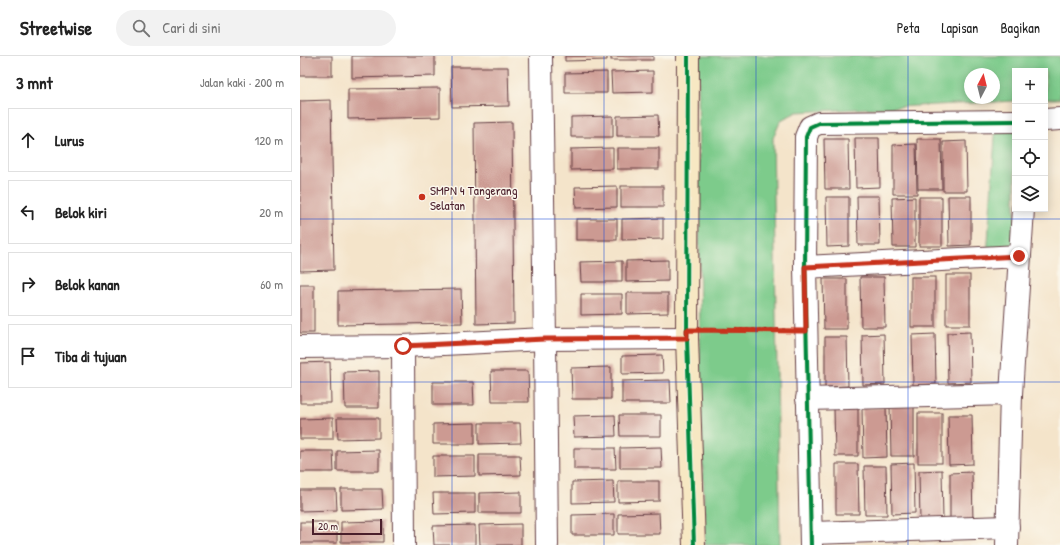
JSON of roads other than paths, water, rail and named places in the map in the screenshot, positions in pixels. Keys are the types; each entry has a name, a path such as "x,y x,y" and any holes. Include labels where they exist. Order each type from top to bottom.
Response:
{"street":[{"path":"541,56 547,545"},
{"path":"688,56 687,334 694,545"},
{"path":"1048,120 1060,119"},
{"path":"1012,121 819,123 810,127 806,137 805,267 811,539 1007,536 1011,394 1023,212"},
{"path":"805,267 1019,256"},
{"path":"300,347 403,346 687,334"},
{"path":"403,346 404,545"},
{"path":"807,399 1011,394"}],"place":[{"name":"SMPN 4 Tangerang Selatan","path":"422,197"}]}
